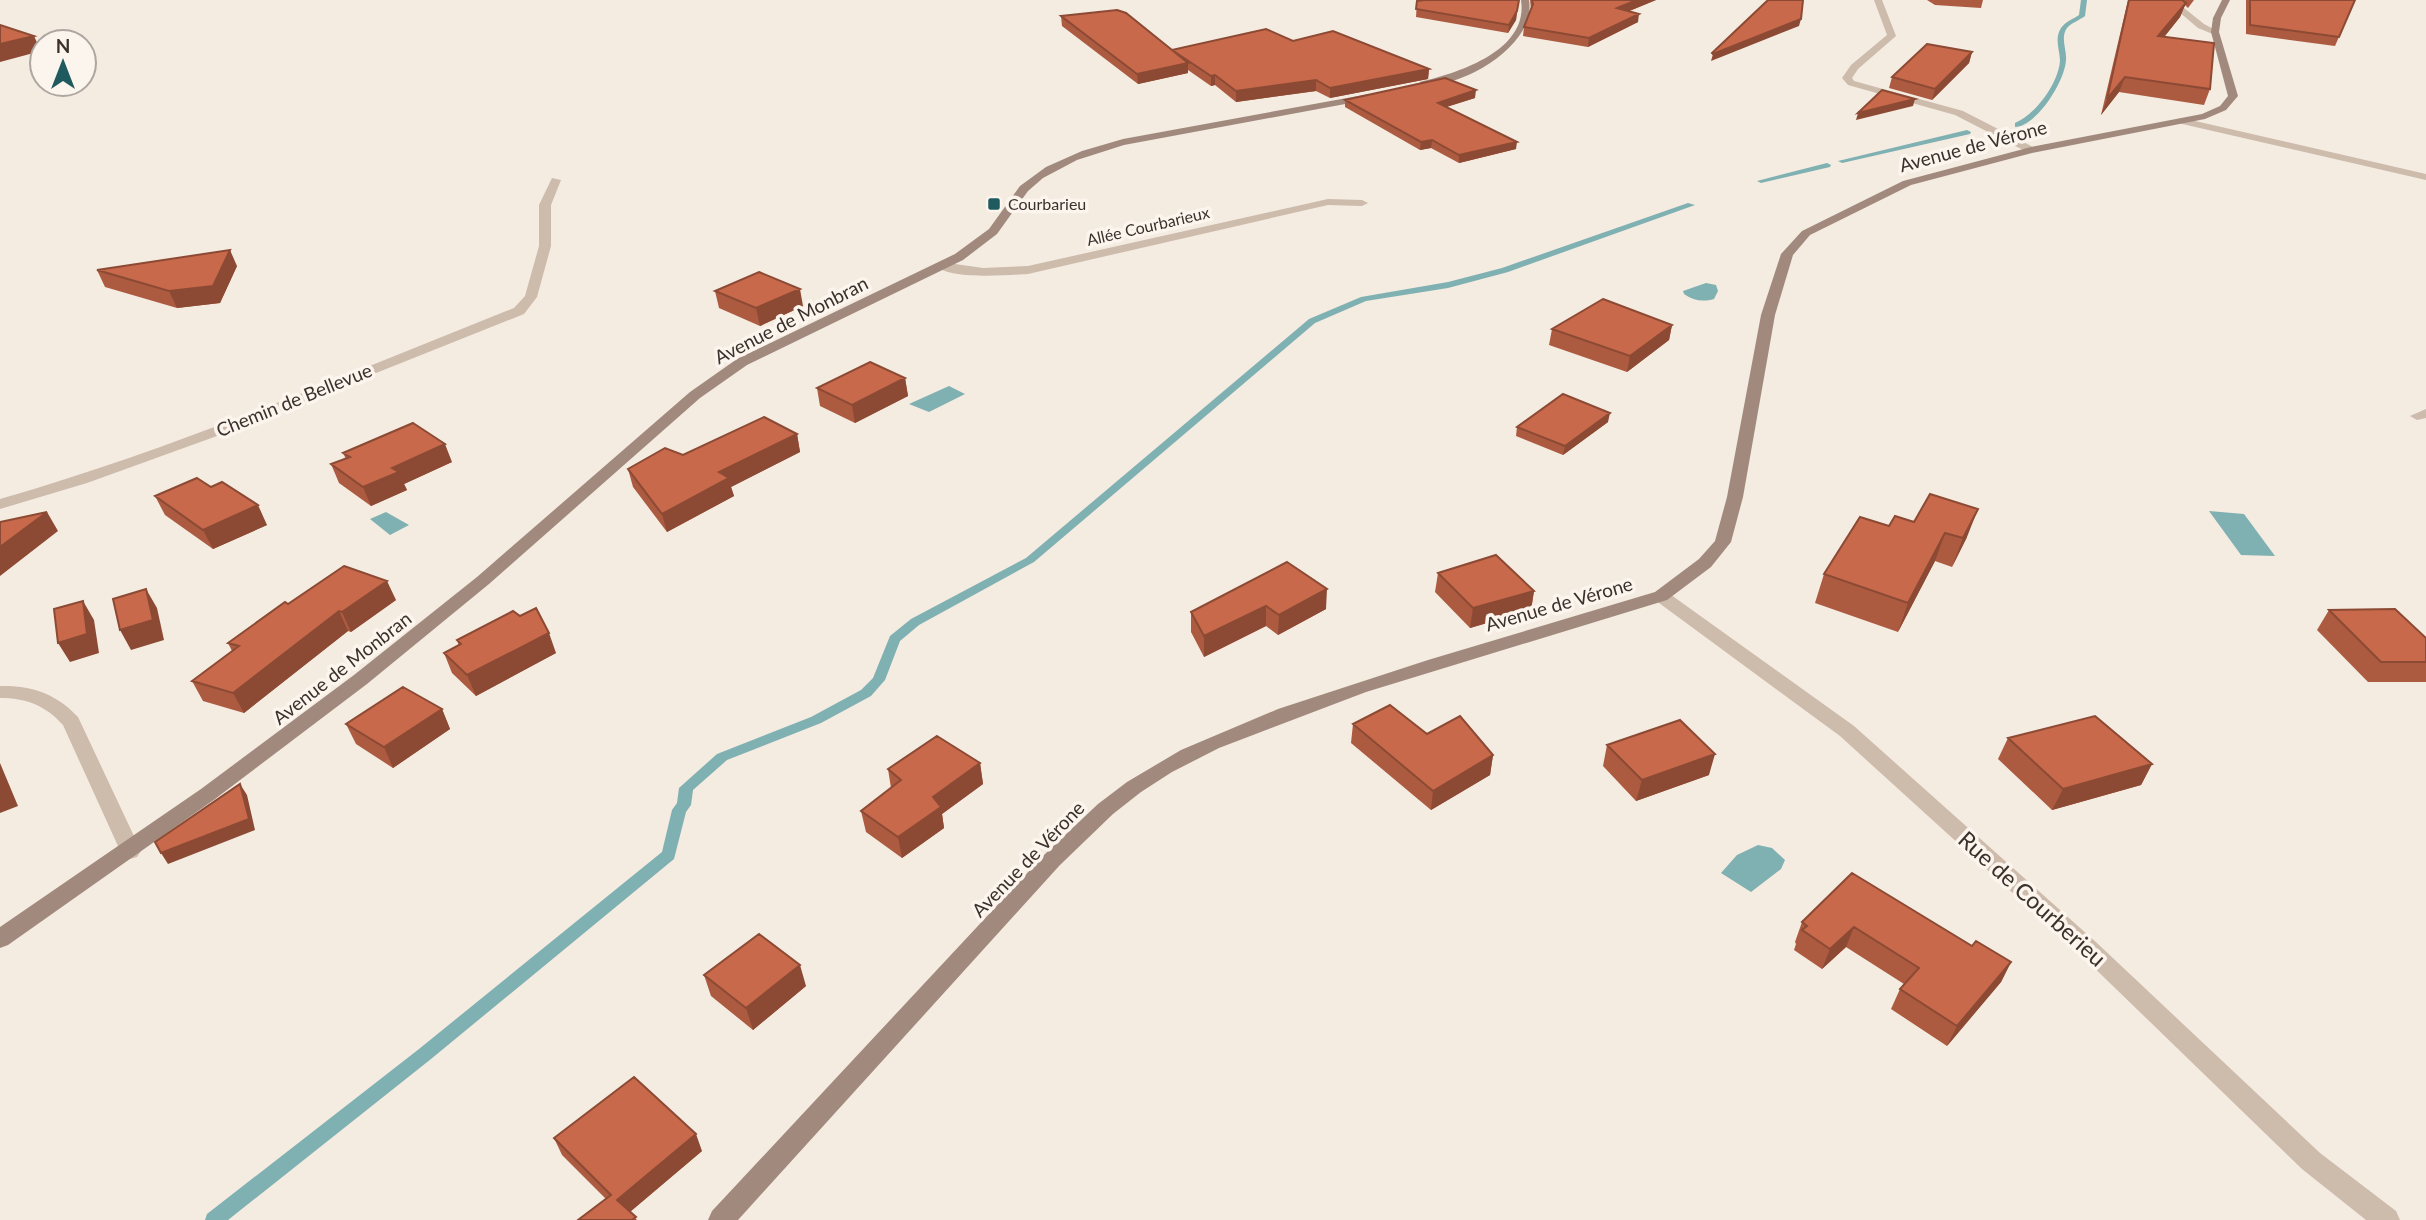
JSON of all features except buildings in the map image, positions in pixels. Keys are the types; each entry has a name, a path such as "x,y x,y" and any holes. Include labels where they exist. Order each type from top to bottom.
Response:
{"main road":[{"path":"1410,88 1471,69 1492,56 1518,33 1525,14 1525,0"},
{"path":"2215,32 2217,18 2226,0"},
{"name":"Avenue de Vérone","path":"721,1220 806,1123 954,969 1036,876 1106,808 1163,768 1221,737 1265,720 1461,654 1661,596 1705,564 1723,542 1735,497 1768,315 1787,254 1806,233 1893,188 2031,150 2182,121 2223,108 2232,96 2215,32"},
{"name":"Avenue de Monbran","path":"0,939 130,851 250,764 413,638 695,395 742,362 941,266 985,239 1038,176 1081,155 1123,142 1386,94"}],"street":[{"path":"1878,0 1892,36 1854,67 1847,78 1851,83 1959,113 2031,150"},
{"path":"2169,0 2201,26 2215,32"},
{"path":"2182,121 2426,177"},
{"name":"Chemin de Bellevue","path":"0,504 82,480 223,429 519,311 531,297 545,246 545,205 556,180"},
{"name":"Allée Courbarieux","path":"941,266 983,272 1028,270 1328,202 1362,203"},
{"name":"Rue de Courberieu","path":"1661,596 1847,731 2090,950 2311,1161 2387,1220"},
{"path":"0,692 38,695 60,707 71,722 130,851"}],"water":[{"path":"1706,283 1716,285 1718,291 1714,299 1699,300 1684,294 1683,291"},
{"path":"949,386 965,394 929,412 909,404"},
{"path":"2209,511 2244,514 2275,556 2241,555"},
{"path":"386,512 409,525 390,535 370,519"},
{"path":"1758,845 1772,848 1785,860 1781,869 1751,892 1721,873 1737,855"}],"waterway":[{"path":"2018,125 2032,116 2053,87 2062,68 2062,32 2068,24 2082,16 2084,0"},
{"path":"1842,161 1967,132"},
{"path":"1761,181 1827,165"},
{"path":"214,1220 425,1054 669,855 679,810 684,805 686,788 722,757 816,720 866,693 879,680 894,639 915,622 1030,560 1312,321 1364,299 1448,285 1505,270 1691,205"}],"place":[{"name":"Courbarieu","path":"994,204"}]}
